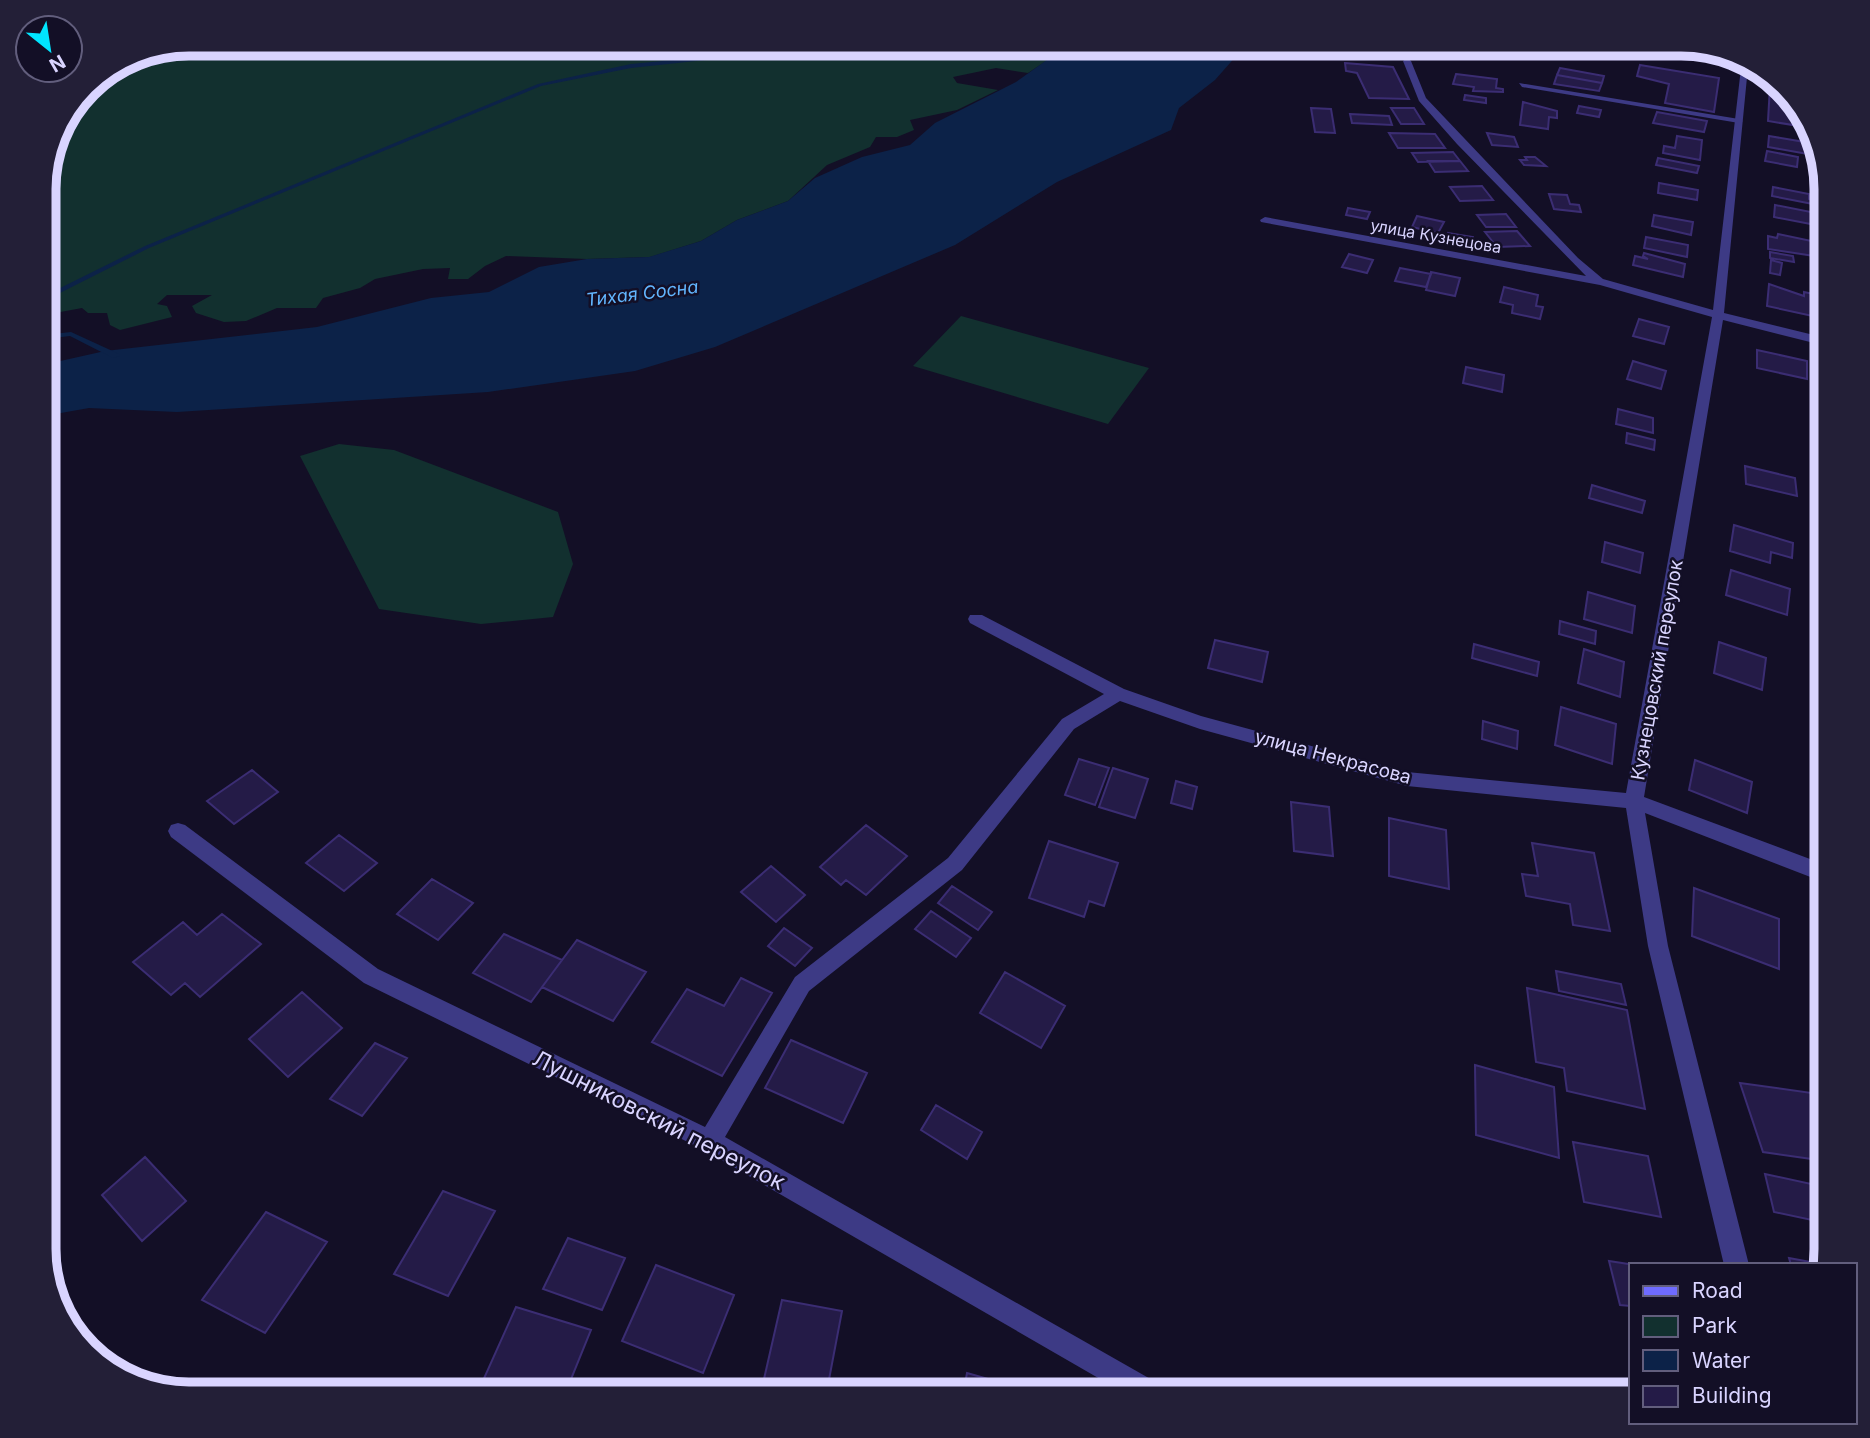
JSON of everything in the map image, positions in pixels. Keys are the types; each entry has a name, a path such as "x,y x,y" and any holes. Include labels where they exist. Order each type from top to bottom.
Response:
{"main road":[{"path":"1674,56 1729,65"}],"street":[{"name":"улица Кузнецова","path":"1407,61 1422,99 1452,134 1574,260 1601,282"},
{"name":"Кузнецовский переулок","path":"1737,1263 1658,946 1634,801 1718,315 1745,72"},
{"name":"улица Кузнецова","path":"1265,220 1601,282 1814,339"},
{"name":"улица Некрасова","path":"976,619 1118,694 1200,722 1407,779 1634,801 1814,869"},
{"path":"710,1141 802,984 955,864 1068,724 1118,694"},
{"name":"Лушниковский переулок","path":"178,831 371,976 710,1141 1131,1382"}],"lane":[{"path":"1522,85 1739,121"}],"green space":[{"path":"180,56 1045,56 1049,59 1028,73 996,68 953,77 957,83 998,90 957,110 910,120 914,130 897,137 876,137 870,147 827,165 788,201 737,220 701,241 650,257 587,259 506,256 485,266 468,279 448,279 450,268 423,269 375,279 360,288 323,298 316,308 277,308 246,321 224,322 196,313 192,306 212,295 167,295 157,304 167,306 172,317 120,330 110,325 107,313 88,313 82,308 56,313 56,180 61,154 78,115 101,89 122,74 154,61"},
{"path":"961,316 1149,368 1108,424 913,366"},
{"path":"339,444 394,450 558,512 573,564 553,617 481,624 379,609 300,456"}],"water":[{"name":"Тихая Сосна","path":"1052,56 1236,56 1215,80 1179,108 1171,130 1057,182 955,245 715,347 635,371 488,392 177,412 89,408 56,414 56,362 105,351 317,327 431,298 489,292 539,267 587,259 649,257 701,241 737,220 788,201 815,178 862,157 910,145 935,123 1016,82"}],"building":[{"path":"1345,63 1393,67 1409,99 1369,98 1357,73 1346,71"},
{"path":"1640,65 1719,78 1714,112 1665,103 1669,84 1637,76"},
{"path":"1560,68 1604,76 1602,83 1557,75"},
{"path":"1456,74 1497,79 1496,88 1503,89 1503,92 1473,91 1474,87 1453,84"},
{"path":"1557,75 1602,83 1599,91 1554,84"},
{"path":"1770,90 1787,108 1798,126 1768,121"},
{"path":"1465,95 1486,98 1486,103 1464,100"},
{"path":"1523,102 1557,111 1557,118 1549,117 1548,129 1520,125"},
{"path":"1579,106 1601,110 1599,117 1577,113"},
{"path":"1311,108 1331,109 1335,133 1315,132"},
{"path":"1391,108 1414,108 1424,124 1401,124"},
{"path":"1657,112 1707,121 1704,132 1653,123"},
{"path":"1350,114 1389,116 1392,125 1352,123"},
{"path":"1389,133 1435,134 1445,148 1398,148"},
{"path":"1487,133 1514,137 1518,147 1492,145"},
{"path":"1677,136 1702,140 1700,160 1663,153 1664,146 1675,148"},
{"path":"1769,136 1805,142 1809,154 1768,147"},
{"path":"1767,151 1798,157 1797,167 1765,161"},
{"path":"1453,152 1460,161 1418,162 1412,153"},
{"path":"1525,157 1535,157 1546,166 1524,165 1520,160 1527,160"},
{"path":"1658,158 1699,166 1697,173 1656,165"},
{"path":"1428,161 1460,161 1468,171 1435,172"},
{"path":"1659,183 1698,190 1697,200 1658,193"},
{"path":"1482,186 1493,200 1460,201 1450,187"},
{"path":"1773,187 1809,194 1809,199 1814,200 1814,204 1772,196"},
{"path":"1549,194 1567,195 1570,204 1579,205 1581,212 1554,209"},
{"path":"1775,205 1814,213 1814,225 1774,217"},
{"path":"1348,208 1370,212 1367,219 1346,215"},
{"path":"1506,214 1516,227 1486,227 1477,215"},
{"path":"1654,215 1693,222 1691,235 1652,226"},
{"path":"1417,216 1444,222 1438,233 1412,227"},
{"path":"1517,231 1530,246 1497,247 1485,232"},
{"path":"1448,233 1473,237 1473,244 1447,240"},
{"path":"1778,234 1814,242 1814,256 1768,249 1768,236 1777,238"},
{"path":"1646,237 1688,245 1687,257 1644,248"},
{"path":"1770,252 1793,256 1794,262 1770,258"},
{"path":"1644,253 1685,264 1683,277 1633,265 1635,256 1648,259 1643,256"},
{"path":"1349,254 1373,260 1367,273 1342,267"},
{"path":"1771,260 1782,263 1780,275 1770,273"},
{"path":"1400,268 1431,274 1426,287 1395,281"},
{"path":"1431,272 1460,278 1455,296 1426,290"},
{"path":"1769,284 1804,296 1804,292 1814,294 1814,316 1767,306"},
{"path":"1504,287 1538,295 1536,306 1543,307 1540,319 1512,313 1513,305 1500,302"},
{"path":"1639,319 1669,327 1664,344 1633,336"},
{"path":"1757,350 1807,361 1807,379 1757,368"},
{"path":"1633,361 1666,371 1661,389 1627,379"},
{"path":"1466,367 1504,375 1502,392 1463,383"},
{"path":"1618,409 1653,418 1653,433 1616,424"},
{"path":"1627,433 1655,440 1654,450 1626,443"},
{"path":"1745,466 1795,478 1797,496 1746,484"},
{"path":"1592,485 1645,501 1642,513 1589,498"},
{"path":"1734,525 1793,543 1792,558 1771,552 1770,563 1730,551"},
{"path":"1605,542 1643,553 1640,573 1602,562"},
{"path":"1731,570 1790,589 1787,615 1726,595"},
{"path":"1588,592 1635,606 1632,633 1584,619"},
{"path":"1560,621 1596,631 1595,644 1559,634"},
{"path":"1215,640 1268,652 1262,682 1208,668"},
{"path":"1719,642 1766,658 1762,690 1714,673"},
{"path":"1474,644 1539,662 1537,676 1472,658"},
{"path":"1584,649 1624,662 1620,697 1578,683"},
{"path":"1561,707 1616,724 1612,764 1555,745"},
{"path":"1483,721 1518,731 1517,749 1482,739"},
{"path":"1079,759 1109,768 1095,805 1065,795"},
{"path":"1695,760 1752,782 1747,813 1689,790"},
{"path":"1113,768 1148,779 1135,818 1099,807"},
{"path":"252,770 278,792 234,824 207,801"},
{"path":"1176,781 1197,787 1192,809 1171,803"},
{"path":"1291,802 1329,807 1333,856 1294,851"},
{"path":"1389,818 1446,830 1449,889 1389,876"},
{"path":"866,825 907,856 866,895 846,880 841,885 820,867"},
{"path":"339,835 377,863 344,891 306,863"},
{"path":"1049,841 1118,863 1104,906 1089,901 1084,917 1029,898"},
{"path":"1532,843 1594,853 1610,931 1573,925 1570,904 1526,896 1522,874 1538,876"},
{"path":"771,866 805,895 776,922 741,892"},
{"path":"432,879 473,903 438,940 397,914"},
{"path":"952,886 992,912 978,930 938,903"},
{"path":"1694,888 1779,919 1779,969 1692,936"},
{"path":"931,911 971,938 956,957 915,929"},
{"path":"222,914 261,944 200,997 185,983 171,995 133,962 183,922 197,935"},
{"path":"784,928 812,948 795,966 768,946"},
{"path":"504,934 562,960 531,1002 473,973"},
{"path":"577,940 646,972 613,1021 542,987"},
{"path":"1556,971 1621,984 1626,1005 1559,991"},
{"path":"1005,972 1065,1006 1041,1048 980,1013"},
{"path":"741,978 772,993 722,1076 652,1042 687,989 724,1006"},
{"path":"1527,988 1627,1010 1645,1109 1567,1091 1564,1068 1536,1062"},
{"path":"302,992 342,1028 288,1077 249,1039"},
{"path":"791,1040 867,1073 843,1123 765,1088"},
{"path":"375,1043 407,1058 362,1116 330,1099"},
{"path":"1475,1065 1554,1087 1559,1158 1476,1135"},
{"path":"1740,1083 1814,1093 1814,1159 1763,1152"},
{"path":"936,1105 982,1132 967,1159 921,1130"},
{"path":"1573,1142 1648,1156 1661,1217 1584,1202"},
{"path":"145,1157 186,1201 142,1241 102,1195"},
{"path":"1765,1174 1814,1185 1814,1220 1774,1212"},
{"path":"443,1191 495,1211 448,1296 394,1274"},
{"path":"266,1212 327,1242 265,1333 202,1300"},
{"path":"568,1238 625,1258 602,1310 543,1289"},
{"path":"1789,1258 1813,1263 1813,1263 1790,1263"},
{"path":"1609,1261 1629,1264 1629,1306 1620,1305"},
{"path":"656,1265 734,1295 703,1373 622,1341"},
{"path":"782,1300 842,1311 829,1382 781,1382 764,1379"},
{"path":"516,1307 591,1330 570,1382 482,1382"},
{"path":"967,1373 999,1382 965,1382"}],"waterway":[{"path":"56,293 147,247 540,85 631,66 731,56"},
{"path":"56,336 71,334 116,356"}]}
